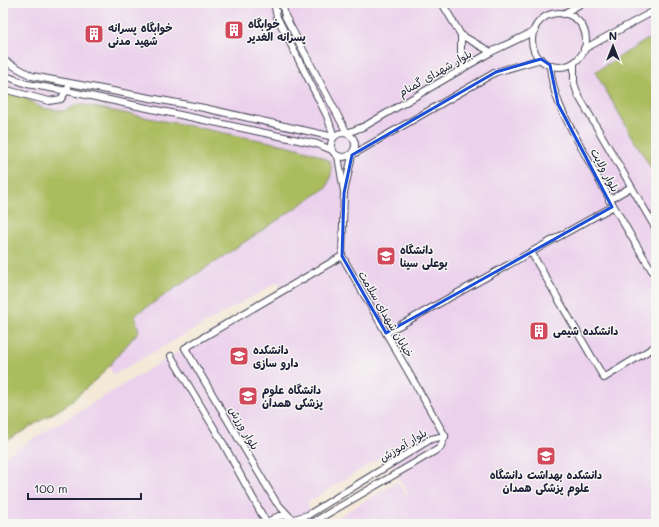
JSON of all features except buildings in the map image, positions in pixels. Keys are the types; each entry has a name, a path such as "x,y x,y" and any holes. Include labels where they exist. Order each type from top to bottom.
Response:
{"street":[{"path":"274,3 277,17 327,116 334,137"},
{"path":"286,3 283,8 285,16 347,133 353,137 356,144 352,154 344,193 342,256"},
{"path":"442,3 461,35 491,52"},
{"path":"562,14 582,3"},
{"path":"584,49 656,10"},
{"path":"562,14 571,16 584,29 586,38 584,49 580,57 574,63 566,66 550,66 541,59 534,50 532,42 534,31 541,21 547,16 562,14"},
{"name":"بلوار شهدای گمنام","path":"347,133 365,126 491,52 534,31"},
{"path":"461,35 461,70"},
{"path":"3,75 27,84 68,91 316,144 332,150 338,156 345,158 496,72 541,59"},
{"path":"3,60 32,76 204,108 334,137"},
{"name":"بلوار ولایت","path":"574,63 574,83 578,95 656,229"},
{"name":"بلوار ولایت","path":"550,66 552,85 558,104 612,207 656,277"},
{"path":"3,89 49,101 61,99 68,91 70,83"},
{"path":"332,150 331,143 334,137 340,133 347,133"},
{"path":"338,156 344,193"},
{"path":"609,200 631,187"},
{"path":"386,333 612,207"},
{"path":"531,252 604,378 656,346"},
{"name":"خیابان شهدای سلامت","path":"342,256 445,436"},
{"name":"بلوار ورزش","path":"294,520 276,502 185,348 342,256"},
{"path":"171,356 223,442 267,524"},
{"name":"بلوار آموزش","path":"267,524 279,516 294,520 308,515 431,439 445,436"},
{"name":"بلوار آموزش","path":"310,524 440,448 445,436"},
{"path":"385,468 390,477"}],"highlighted area":[{"path":"541,59 550,65 558,104 612,207 386,333 342,256 344,193 352,155 496,72"}],"shaded area":[{"name":"دانشگاه بوعلی سینا","path":"3,3 656,3 656,524 327,524 397,482 406,495 408,493 384,455 307,503 314,524 3,524 3,457 171,356 283,291 278,282 113,375 3,114"}],"green space":[{"path":"656,34 656,166 650,167 595,72"},
{"path":"3,84 42,108 64,111 79,104 290,146 314,153 330,161 332,172 327,187 135,315 139,331 102,374 67,405 3,443"}],"place":[{"name":"خوابگاه پسرانه الغدیر","path":"234,30"},
{"name":"خوابگاه پسرانه شهید مدنی","path":"94,34"},
{"name":"دانشگاه بوعلی سینا","path":"386,256"},
{"name":"دانشکده شیمی","path":"539,331"},
{"name":"دانشکده دارو سازی","path":"239,356"},
{"name":"دانشگاه علوم پزشکی همدان","path":"248,396"},
{"name":"دانشکده بهداشت دانشگاه علوم پزشکی همدان","path":"546,456"}]}
